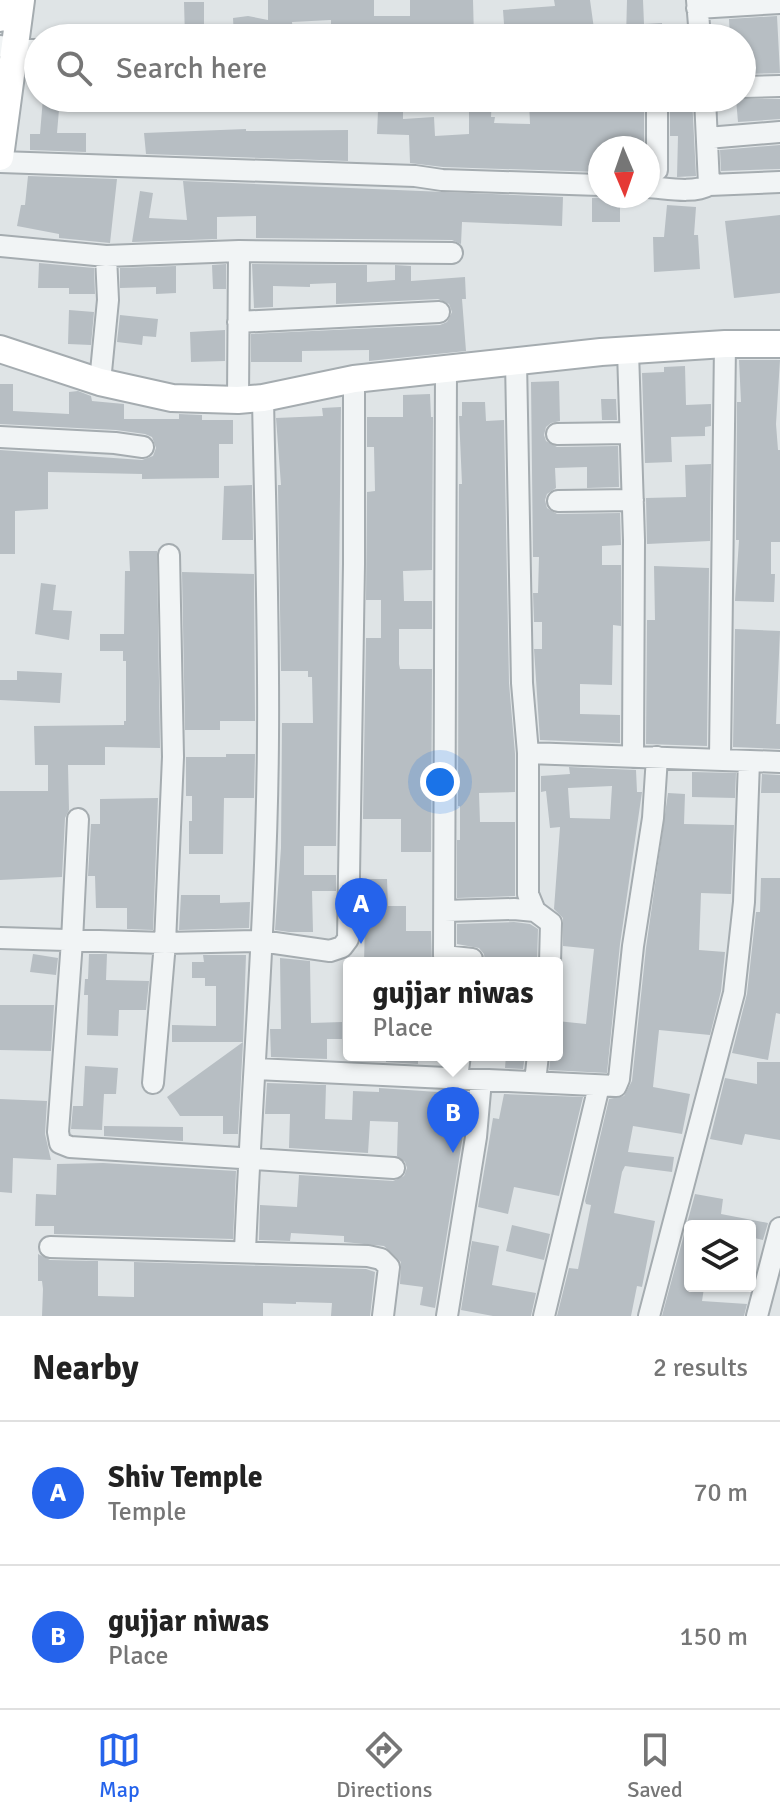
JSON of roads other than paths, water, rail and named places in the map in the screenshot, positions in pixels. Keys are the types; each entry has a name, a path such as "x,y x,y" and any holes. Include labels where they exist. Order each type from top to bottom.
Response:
{"street":[{"path":"0,18 3,0"},
{"path":"21,0 18,48 0,160 588,185"},
{"path":"699,24 697,4 780,3"},
{"path":"756,87 780,86"},
{"path":"655,136 656,112"},
{"path":"706,112 709,185"},
{"path":"707,138 780,132"},
{"path":"660,181 687,189 780,182"},
{"path":"0,246 106,256 239,251 452,253"},
{"path":"239,251 238,322 250,399 268,738 256,1069 248,1159 245,1251"},
{"path":"100,382 108,300 106,256"},
{"path":"238,322 439,312"},
{"path":"0,349 100,382 172,398 250,399 354,379 516,361 725,344 780,344"},
{"path":"720,758 725,344"},
{"path":"628,351 633,500 633,757"},
{"path":"516,361 522,683 528,753 528,894 535,911 551,923 550,957"},
{"path":"446,370 444,956 453,957"},
{"path":"0,938 165,943 261,941 330,951 342,947 348,939 354,379"},
{"path":"557,434 630,433"},
{"path":"0,437 143,447"},
{"path":"558,501 633,500"},
{"path":"153,1083 165,943 173,757 169,555"},
{"path":"528,753 780,762"},
{"path":"256,1069 616,1086 653,818 657,757"},
{"path":"649,1316 734,993 744,902 749,761"},
{"path":"78,819 58,1132 60,1143 70,1147 394,1168"},
{"path":"445,911 535,911"},
{"path":"457,1078 459,1061"},
{"path":"535,1082 537,1061"},
{"path":"447,1316 469,1184 481,1080"},
{"path":"544,1316 599,1086"},
{"path":"757,1316 780,1228"},
{"path":"50,1247 368,1256 381,1259 389,1267 383,1316"}],"place":[{"name":"Shiv Temple","path":"361,944"},
{"name":"gujjar niwas","path":"453,1153"}]}
